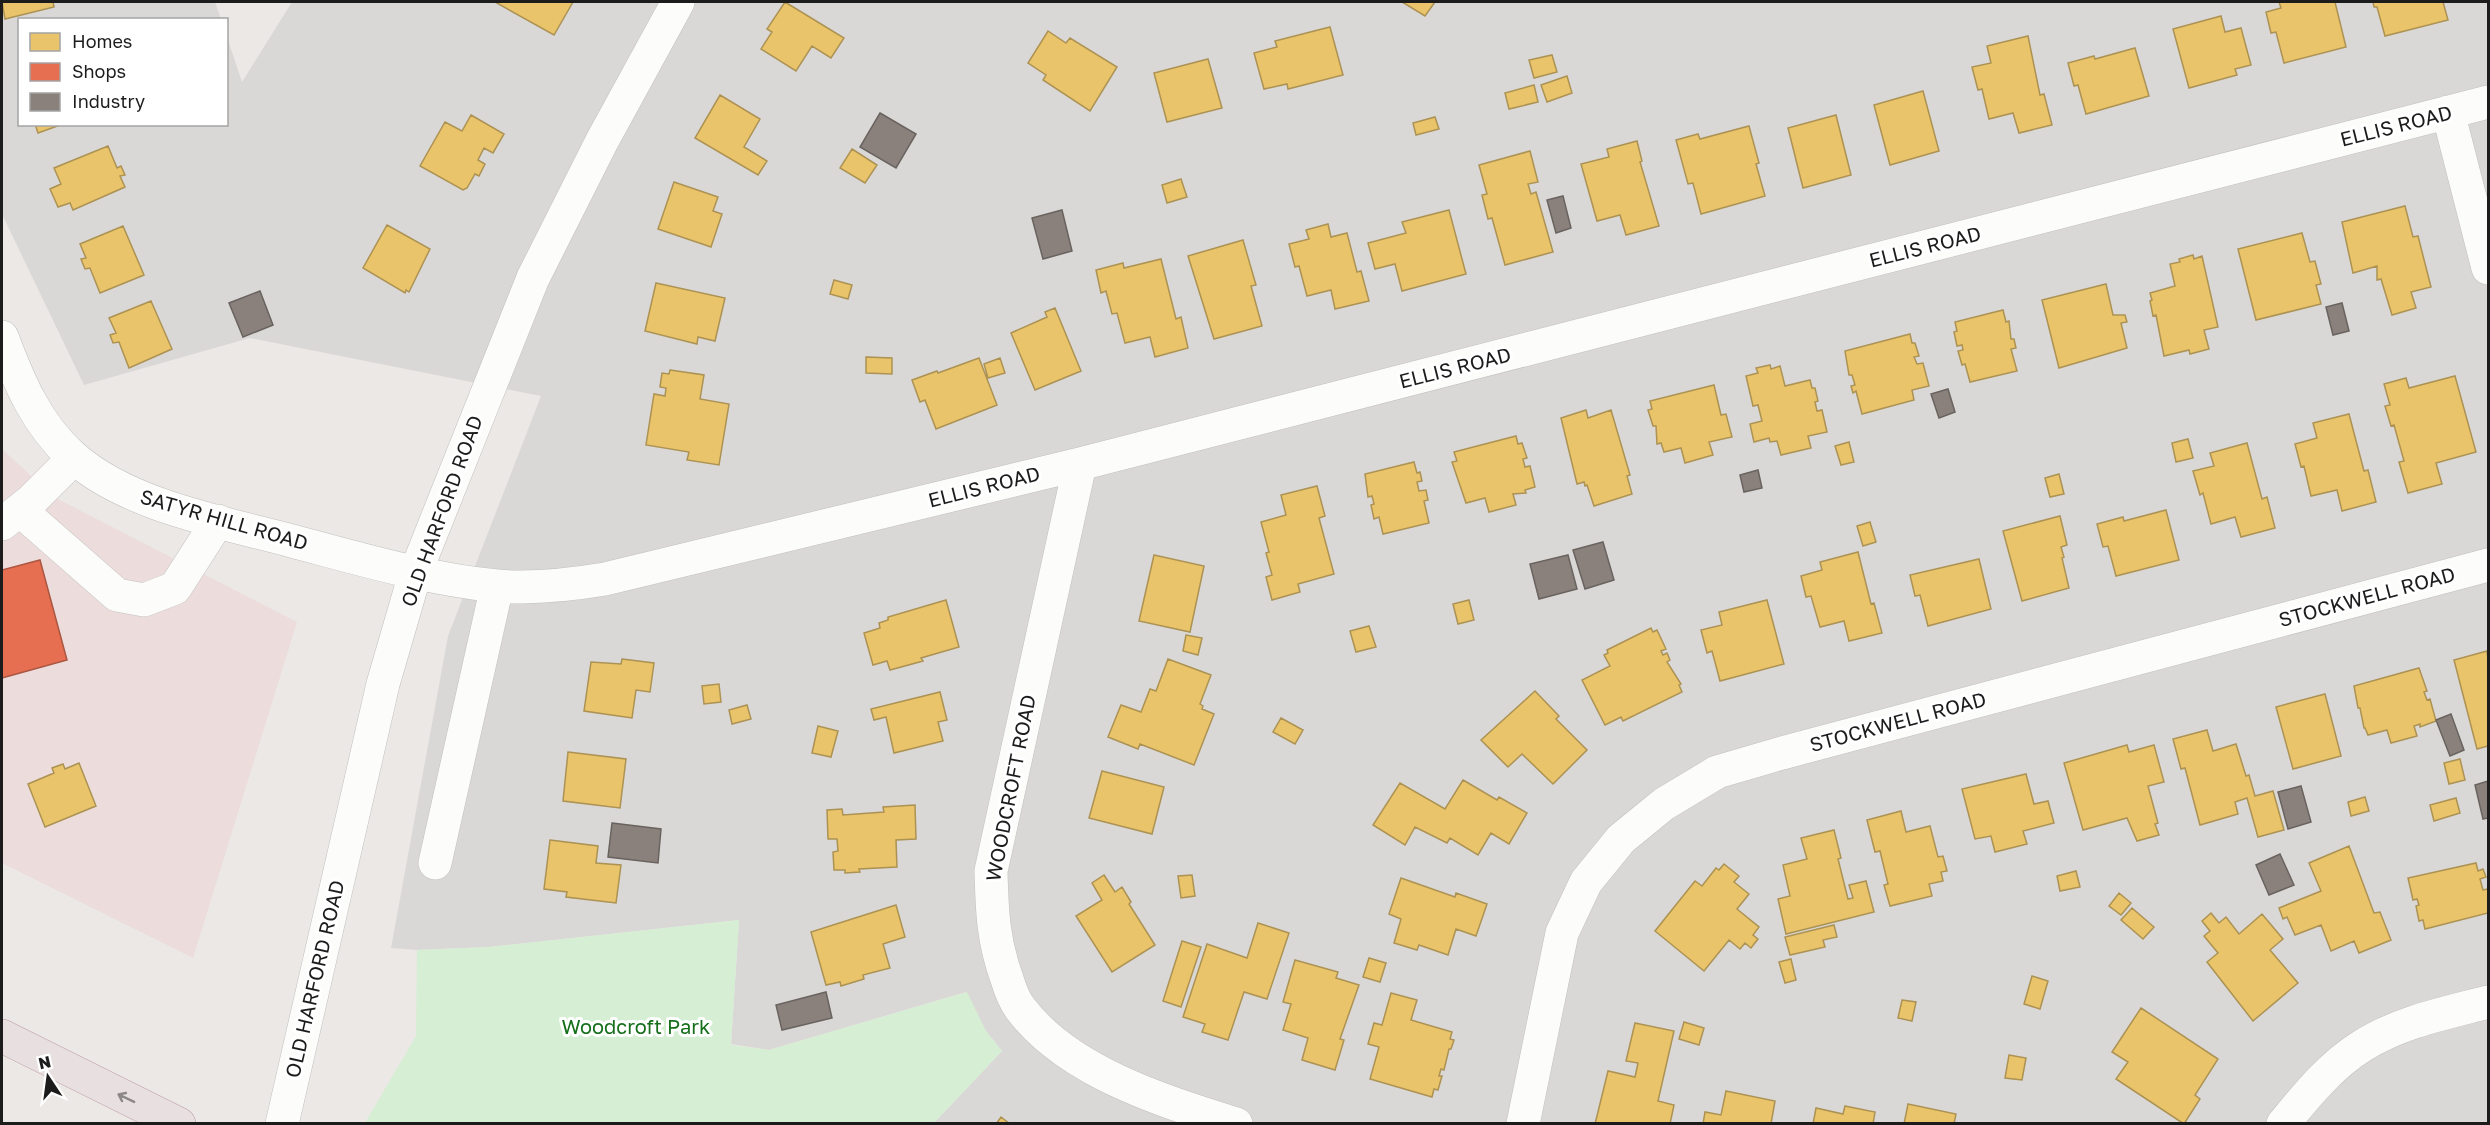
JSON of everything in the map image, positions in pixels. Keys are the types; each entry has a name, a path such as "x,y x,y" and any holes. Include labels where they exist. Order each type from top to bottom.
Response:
{"highway":[{"path":"2,1036 179,1124"}],"street":[{"name":"OLD HARFORD ROAD","path":"282,1124 383,684 415,574 533,278 602,141 678,2"},
{"name":"ELLIS ROAD","path":"415,574 496,586 556,587 605,579 1080,464 2488,102"},
{"path":"2448,112 2488,268"},
{"name":"SATYR HILL ROAD","path":"2,337 33,411 50,434 74,458 125,490 168,507 415,574"},
{"path":"74,458 11,517 117,595 144,600 175,588 218,521"},
{"name":"WOODCROFT ROAD","path":"1080,464 991,871 992,924 998,954 1019,1008 1056,1047 1106,1074 1185,1108 1236,1124"},
{"name":"STOCKWELL ROAD","path":"1523,1124 1562,933 1586,882 1621,839 1664,804 1717,772 2488,565"},
{"path":"435,863 496,586"},
{"path":"2283,1124 2317,1084 2362,1046 2410,1023 2488,1002"}],"shaded area":[{"path":"2,2 215,2 221,18 18,18 18,126 228,126 228,40 242,82 292,2 2488,2 2488,1123 934,1123 1002,1051 986,1031 966,992 769,1050 731,1044 739,920 489,947 417,950 391,948 448,636 541,396 250,338 84,385 2,214"},
{"path":"2,449 54,497 297,622 193,958 2,863"}],"green space":[{"name":"Woodcroft Park","path":"739,920 731,1045 769,1050 967,992 986,1031 1002,1051 934,1123 365,1123 416,1036 417,950 489,947"}],"building: Homes":[{"path":"2,2 53,2 54,7 5,19"},
{"path":"495,2 573,2 554,35"},
{"path":"785,2 844,38 831,58 812,46 796,71 761,49 772,32 767,29"},
{"path":"1402,2 1435,2 1425,16"},
{"path":"2279,2 2335,2 2346,47 2284,63 2276,32 2271,33 2266,12 2281,8"},
{"path":"2373,2 2443,2 2448,20 2385,36 2377,7 2374,7"},
{"path":"2221,16 2225,32 2241,28 2251,65 2235,69 2237,75 2189,88 2173,29"},
{"path":"1330,27 1343,75 1288,89 1287,84 1264,89 1254,53 1277,47 1275,41"},
{"path":"1048,31 1066,43 1070,38 1117,67 1090,111 1043,80 1046,75 1028,63"},
{"path":"2028,36 2040,95 2044,94 2052,125 2019,133 2013,113 1989,119 1982,89 1978,90 1972,67 1991,63 1987,46"},
{"path":"2135,48 2149,96 2086,114 2078,85 2074,86 2068,63 2094,56 2095,59"},
{"path":"1552,55 1557,72 1534,78 1529,60"},
{"path":"1208,59 1222,108 1167,122 1154,73"},
{"path":"1567,76 1572,93 1547,102 1541,85"},
{"path":"1534,85 1538,102 1509,109 1505,93"},
{"path":"1923,91 1939,151 1890,165 1874,105"},
{"path":"720,95 760,119 744,147 767,161 758,175 695,138"},
{"path":"471,115 504,134 493,153 484,148 478,160 485,164 479,176 475,174 467,188 463,190 420,166 445,122 462,131"},
{"path":"1836,115 1851,175 1803,188 1788,128"},
{"path":"1435,117 1439,129 1416,135 1413,123"},
{"path":"36,126 57,126 38,133"},
{"path":"1749,126 1765,196 1701,214 1693,183 1688,184 1676,140 1698,134 1700,139"},
{"path":"1637,141 1642,161 1640,162 1659,226 1626,235 1620,215 1597,221 1581,164 1609,157 1607,149"},
{"path":"108,146 117,168 121,166 125,175 120,176 125,187 73,210 70,203 58,207 50,189 61,184 54,168"},
{"path":"852,149 877,165 865,183 840,168"},
{"path":"1530,151 1538,182 1528,184 1531,194 1536,192 1553,252 1505,265 1492,218 1488,219 1482,195 1487,194 1479,165"},
{"path":"1181,179 1187,197 1167,203 1162,185"},
{"path":"674,182 718,197 713,211 722,214 711,247 658,229"},
{"path":"2405,206 2413,237 2418,236 2431,287 2411,292 2416,308 2392,315 2381,279 2377,280 2377,266 2353,273 2342,222"},
{"path":"1449,210 1466,274 1402,291 1395,264 1375,269 1368,243 1406,233 1402,222"},
{"path":"1328,224 1331,237 1347,233 1357,272 1361,271 1369,301 1335,309 1331,290 1307,296 1299,266 1295,267 1289,244 1309,239 1306,230"},
{"path":"387,225 430,249 409,292 406,290 405,293 363,268"},
{"path":"123,226 144,275 100,293 90,268 85,269 81,259 86,258 80,244"},
{"path":"2302,233 2310,262 2315,261 2321,284 2316,285 2321,304 2256,320 2238,249"},
{"path":"1243,240 1256,285 1251,286 1262,326 1214,339 1188,256"},
{"path":"2193,255 2194,259 2202,256 2218,327 2204,330 2209,349 2190,354 2189,350 2164,356 2156,315 2153,316 2150,293 2175,286 2170,264"},
{"path":"1161,259 1176,319 1181,317 1188,348 1155,357 1150,337 1125,343 1117,313 1112,314 1106,291 1101,293 1096,270 1123,263 1124,268"},
{"path":"834,280 852,285 848,299 830,294"},
{"path":"656,283 725,298 715,341 698,337 697,344 645,331"},
{"path":"2106,284 2113,315 2125,315 2127,322 2121,323 2127,348 2059,368 2042,300"},
{"path":"151,301 172,349 129,368 119,342 113,343 110,335 116,333 109,318"},
{"path":"1055,308 1081,371 1035,390 1011,333 1047,317 1045,312"},
{"path":"2003,310 2006,322 2009,321 2011,339 2014,339 2016,348 2011,349 2017,371 1970,382 1965,364 1962,365 1958,351 1963,350 1962,345 1957,346 1954,332 1957,331 1955,322"},
{"path":"1910,334 1919,356 1914,357 1917,364 1923,363 1929,386 1912,390 1914,400 1862,414 1856,391 1853,393 1851,386 1855,385 1852,375 1849,375 1845,351"},
{"path":"866,357 892,358 892,374 866,373"},
{"path":"979,358 997,405 936,429 925,400 920,402 912,380"},
{"path":"1000,358 1005,373 988,378 984,364"},
{"path":"1770,365 1771,369 1780,366 1785,386 1810,380 1812,388 1815,388 1818,401 1815,402 1817,411 1822,410 1827,432 1808,436 1811,448 1781,455 1777,441 1770,442 1769,438 1754,442 1750,424 1762,421 1758,405 1753,406 1746,376 1758,373 1756,368"},
{"path":"670,370 704,375 700,399 729,404 719,465 687,460 689,452 646,445 654,394 665,396 666,388 660,387 662,373 669,374"},
{"path":"2455,376 2476,452 2436,463 2442,484 2408,493 2399,462 2404,461 2394,425 2391,426 2385,406 2390,405 2384,384 2406,378 2409,388"},
{"path":"1714,385 1721,415 1726,414 1732,437 1709,442 1713,455 1685,463 1681,448 1664,452 1661,443 1657,444 1656,426 1653,426 1648,410 1652,409 1650,401"},
{"path":"1586,410 1588,418 1611,410 1630,475 1627,476 1632,494 1594,506 1587,485 1585,486 1584,482 1577,484 1561,418"},
{"path":"2349,414 2364,471 2368,470 2376,502 2342,511 2337,490 2311,496 2304,466 2301,467 2295,444 2317,438 2313,423"},
{"path":"1516,436 1518,444 1522,443 1527,458 1523,459 1525,467 1530,466 1535,487 1525,490 1526,493 1513,494 1516,505 1489,512 1485,498 1466,503 1452,462 1457,461 1454,452"},
{"path":"2188,439 2193,458 2176,462 2172,443"},
{"path":"1849,442 1854,462 1841,465 1835,446"},
{"path":"2247,443 2262,499 2267,497 2275,528 2241,537 2235,517 2211,524 2203,493 2200,495 2193,471 2214,466 2210,453"},
{"path":"1414,462 1422,481 1417,482 1419,491 1426,490 1428,500 1424,501 1429,523 1383,534 1379,517 1374,519 1371,505 1374,504 1372,496 1368,497 1365,474"},
{"path":"2059,474 2064,494 2050,497 2045,478"},
{"path":"1317,486 1325,516 1319,518 1334,574 1298,584 1300,592 1272,600 1266,577 1272,575 1266,553 1269,552 1261,522 1286,515 1281,495"},
{"path":"2166,510 2179,560 2116,576 2108,546 2103,547 2097,524 2123,517 2124,521"},
{"path":"2060,516 2067,545 2061,547 2069,588 2022,601 2003,531"},
{"path":"1870,522 1876,542 1863,546 1857,526"},
{"path":"1858,552 1871,604 1874,603 1882,633 1849,641 1844,621 1820,627 1811,596 1806,597 1801,576 1822,570 1820,562"},
{"path":"1154,555 1204,566 1190,632 1139,621"},
{"path":"1979,559 1991,609 1928,626 1920,595 1915,596 1910,575"},
{"path":"946,600 959,647 921,658 923,661 890,670 887,661 873,665 864,633 880,628 879,623 888,620 888,617"},
{"path":"1469,600 1474,620 1458,624 1453,604"},
{"path":"1767,600 1784,664 1720,681 1712,651 1707,653 1701,630 1722,625 1719,612"},
{"path":"1369,626 1376,647 1356,652 1350,631"},
{"path":"1651,628 1653,632 1657,630 1666,649 1661,651 1663,655 1667,653 1670,660 1667,662 1681,684 1679,685 1682,692 1623,721 1621,717 1605,725 1582,680 1610,666 1604,655 1608,653 1607,650"},
{"path":"1186,635 1202,638 1198,655 1183,651"},
{"path":"2487,651 2488,746 2477,749 2454,660"},
{"path":"622,659 654,663 650,692 636,690 632,718 584,711 591,662 621,664"},
{"path":"1168,659 1211,675 1200,704 1203,706 1202,709 1214,714 1194,765 1140,744 1138,749 1108,737 1121,705 1141,712 1150,689 1156,691"},
{"path":"2419,668 2427,691 2424,692 2427,700 2430,699 2436,721 2420,727 2420,724 2414,726 2417,736 2391,743 2387,730 2368,735 2364,728 2360,708 2358,708 2354,686"},
{"path":"719,684 721,702 704,704 702,686"},
{"path":"1535,691 1559,716 1556,719 1587,750 1553,784 1522,754 1508,767 1481,740"},
{"path":"940,692 947,720 938,722 943,741 894,753 886,717 874,720 871,709"},
{"path":"2325,694 2341,756 2293,769 2276,707"},
{"path":"747,705 751,719 732,724 729,710"},
{"path":"1281,718 1303,730 1295,744 1273,732"},
{"path":"818,726 838,731 831,757 812,753"},
{"path":"2207,730 2213,751 2236,744 2255,796 2273,791 2284,830 2258,837 2247,798 2235,802 2238,814 2200,825 2185,768 2181,769 2173,739"},
{"path":"2127,745 2129,752 2154,745 2164,782 2148,786 2159,835 2137,841 2127,818 2083,830 2064,763"},
{"path":"568,752 626,759 620,808 563,801"},
{"path":"2460,759 2465,780 2449,784 2444,763"},
{"path":"79,763 96,806 45,827 28,784 54,773 52,768 63,764 65,769"},
{"path":"1102,771 1164,787 1152,834 1089,818"},
{"path":"2026,774 2034,804 2048,801 2054,823 2023,831 2027,844 1995,852 1991,836 1975,839 1962,789"},
{"path":"1463,780 1497,800 1499,797 1527,813 1509,844 1491,833 1478,855 1450,838 1447,843 1415,827 1405,845 1373,825 1400,783 1445,809"},
{"path":"2365,797 2369,811 2351,816 2348,802"},
{"path":"2456,798 2460,813 2434,821 2430,805"},
{"path":"915,805 916,839 896,840 897,867 859,869 860,872 845,873 845,870 834,870 833,852 838,851 837,839 828,839 827,810 842,809 843,815 884,812 883,807"},
{"path":"1901,811 1906,832 1930,826 1938,857 1943,856 1947,871 1941,872 1943,881 1929,884 1932,896 1890,906 1884,885 1888,884 1880,851 1875,852 1867,820"},
{"path":"1834,830 1841,858 1838,859 1848,899 1853,898 1849,885 1866,881 1874,912 1786,934 1778,899 1790,896 1783,865 1807,859 1801,838"},
{"path":"550,840 598,846 596,863 621,865 616,903 566,897 567,892 544,889"},
{"path":"2349,846 2374,913 2380,912 2391,940 2359,953 2354,941 2331,951 2321,925 2295,935 2287,917 2283,919 2279,908 2321,891 2309,863"},
{"path":"2476,863 2478,871 2483,869 2486,877 2480,879 2483,890 2488,889 2488,913 2425,929 2423,920 2419,921 2416,906 2419,905 2417,899 2413,900 2408,878"},
{"path":"1724,864 1739,876 1734,882 1749,894 1737,909 1759,927 1753,935 1758,939 1751,948 1745,943 1740,949 1729,940 1704,971 1655,931 1695,881 1702,886 1716,868 1719,870"},
{"path":"2076,871 2080,887 2060,891 2057,876"},
{"path":"1104,875 1115,892 1122,887 1131,902 1129,904 1155,945 1112,972 1076,916 1102,900 1092,883"},
{"path":"1192,875 1195,896 1181,898 1178,876"},
{"path":"1401,878 1455,897 1456,893 1487,904 1476,936 1456,929 1448,955 1419,945 1417,950 1394,943 1401,919 1389,914"},
{"path":"2119,893 2131,903 2121,915 2109,906"},
{"path":"896,905 905,937 883,944 890,968 863,975 864,979 841,986 840,982 826,985 811,932"},
{"path":"2132,908 2154,927 2143,939 2121,920"},
{"path":"2211,913 2219,923 2226,917 2239,934 2262,914 2283,939 2270,950 2298,983 2253,1021 2207,962 2218,953 2204,936 2210,931 2202,921"},
{"path":"1258,923 1289,933 1267,999 1244,992 1228,1040 1202,1032 1205,1024 1183,1017 1207,944 1247,958"},
{"path":"1834,925 1837,937 1823,940 1825,947 1790,955 1785,937"},
{"path":"1182,941 1201,947 1181,1007 1163,1001"},
{"path":"1369,958 1386,963 1380,982 1363,977"},
{"path":"1791,959 1796,980 1785,983 1779,962"},
{"path":"1295,960 1338,972 1336,978 1359,985 1340,1039 1344,1040 1335,1070 1302,1060 1308,1038 1283,1030 1291,1004 1283,1002"},
{"path":"2032,976 2048,981 2040,1009 2024,1004"},
{"path":"1391,993 1417,1000 1411,1020 1452,1032 1450,1039 1454,1040 1449,1049 1444,1070 1441,1069 1439,1076 1442,1076 1438,1090 1434,1089 1432,1097 1370,1079 1379,1047 1368,1044 1374,1023 1382,1025"},
{"path":"1902,1000 1916,1002 1912,1021 1898,1018"},
{"path":"2141,1008 2218,1059 2195,1095 2200,1099 2184,1124 2116,1079 2128,1062 2112,1052"},
{"path":"1684,1022 1704,1028 1699,1045 1679,1039"},
{"path":"1635,1023 1674,1031 1658,1101 1674,1105 1670,1124 1595,1124 1608,1071 1635,1077 1638,1063 1626,1061"},
{"path":"2009,1055 2026,1058 2022,1080 2005,1078"},
{"path":"1726,1091 1775,1101 1771,1124 1703,1124 1705,1112 1721,1115"},
{"path":"1908,1104 1956,1114 1954,1124 1904,1124"},
{"path":"1845,1106 1875,1112 1873,1124 1813,1124 1816,1108 1843,1114"},
{"path":"1001,1117 1010,1124 996,1124"}],"building: Shops":[{"path":"40,560 67,660 2,678 2,570"}],"building: Industry":[{"path":"880,113 916,134 896,168 860,147"},
{"path":"1563,196 1571,228 1556,233 1547,200"},
{"path":"1062,210 1072,251 1043,259 1032,218"},
{"path":"260,291 273,325 243,337 229,303"},
{"path":"2342,303 2349,331 2333,335 2326,307"},
{"path":"1948,389 1955,412 1939,418 1931,394"},
{"path":"1758,470 1762,488 1744,492 1740,475"},
{"path":"1603,542 1614,580 1585,589 1573,550"},
{"path":"1568,555 1577,589 1539,599 1530,564"},
{"path":"2451,714 2464,750 2450,756 2436,720"},
{"path":"2488,781 2488,818 2483,819 2475,785"},
{"path":"2301,786 2311,822 2288,829 2278,792"},
{"path":"612,823 661,829 658,863 608,857"},
{"path":"2280,854 2294,885 2269,895 2256,865"},
{"path":"826,992 832,1018 782,1030 776,1005"}]}
